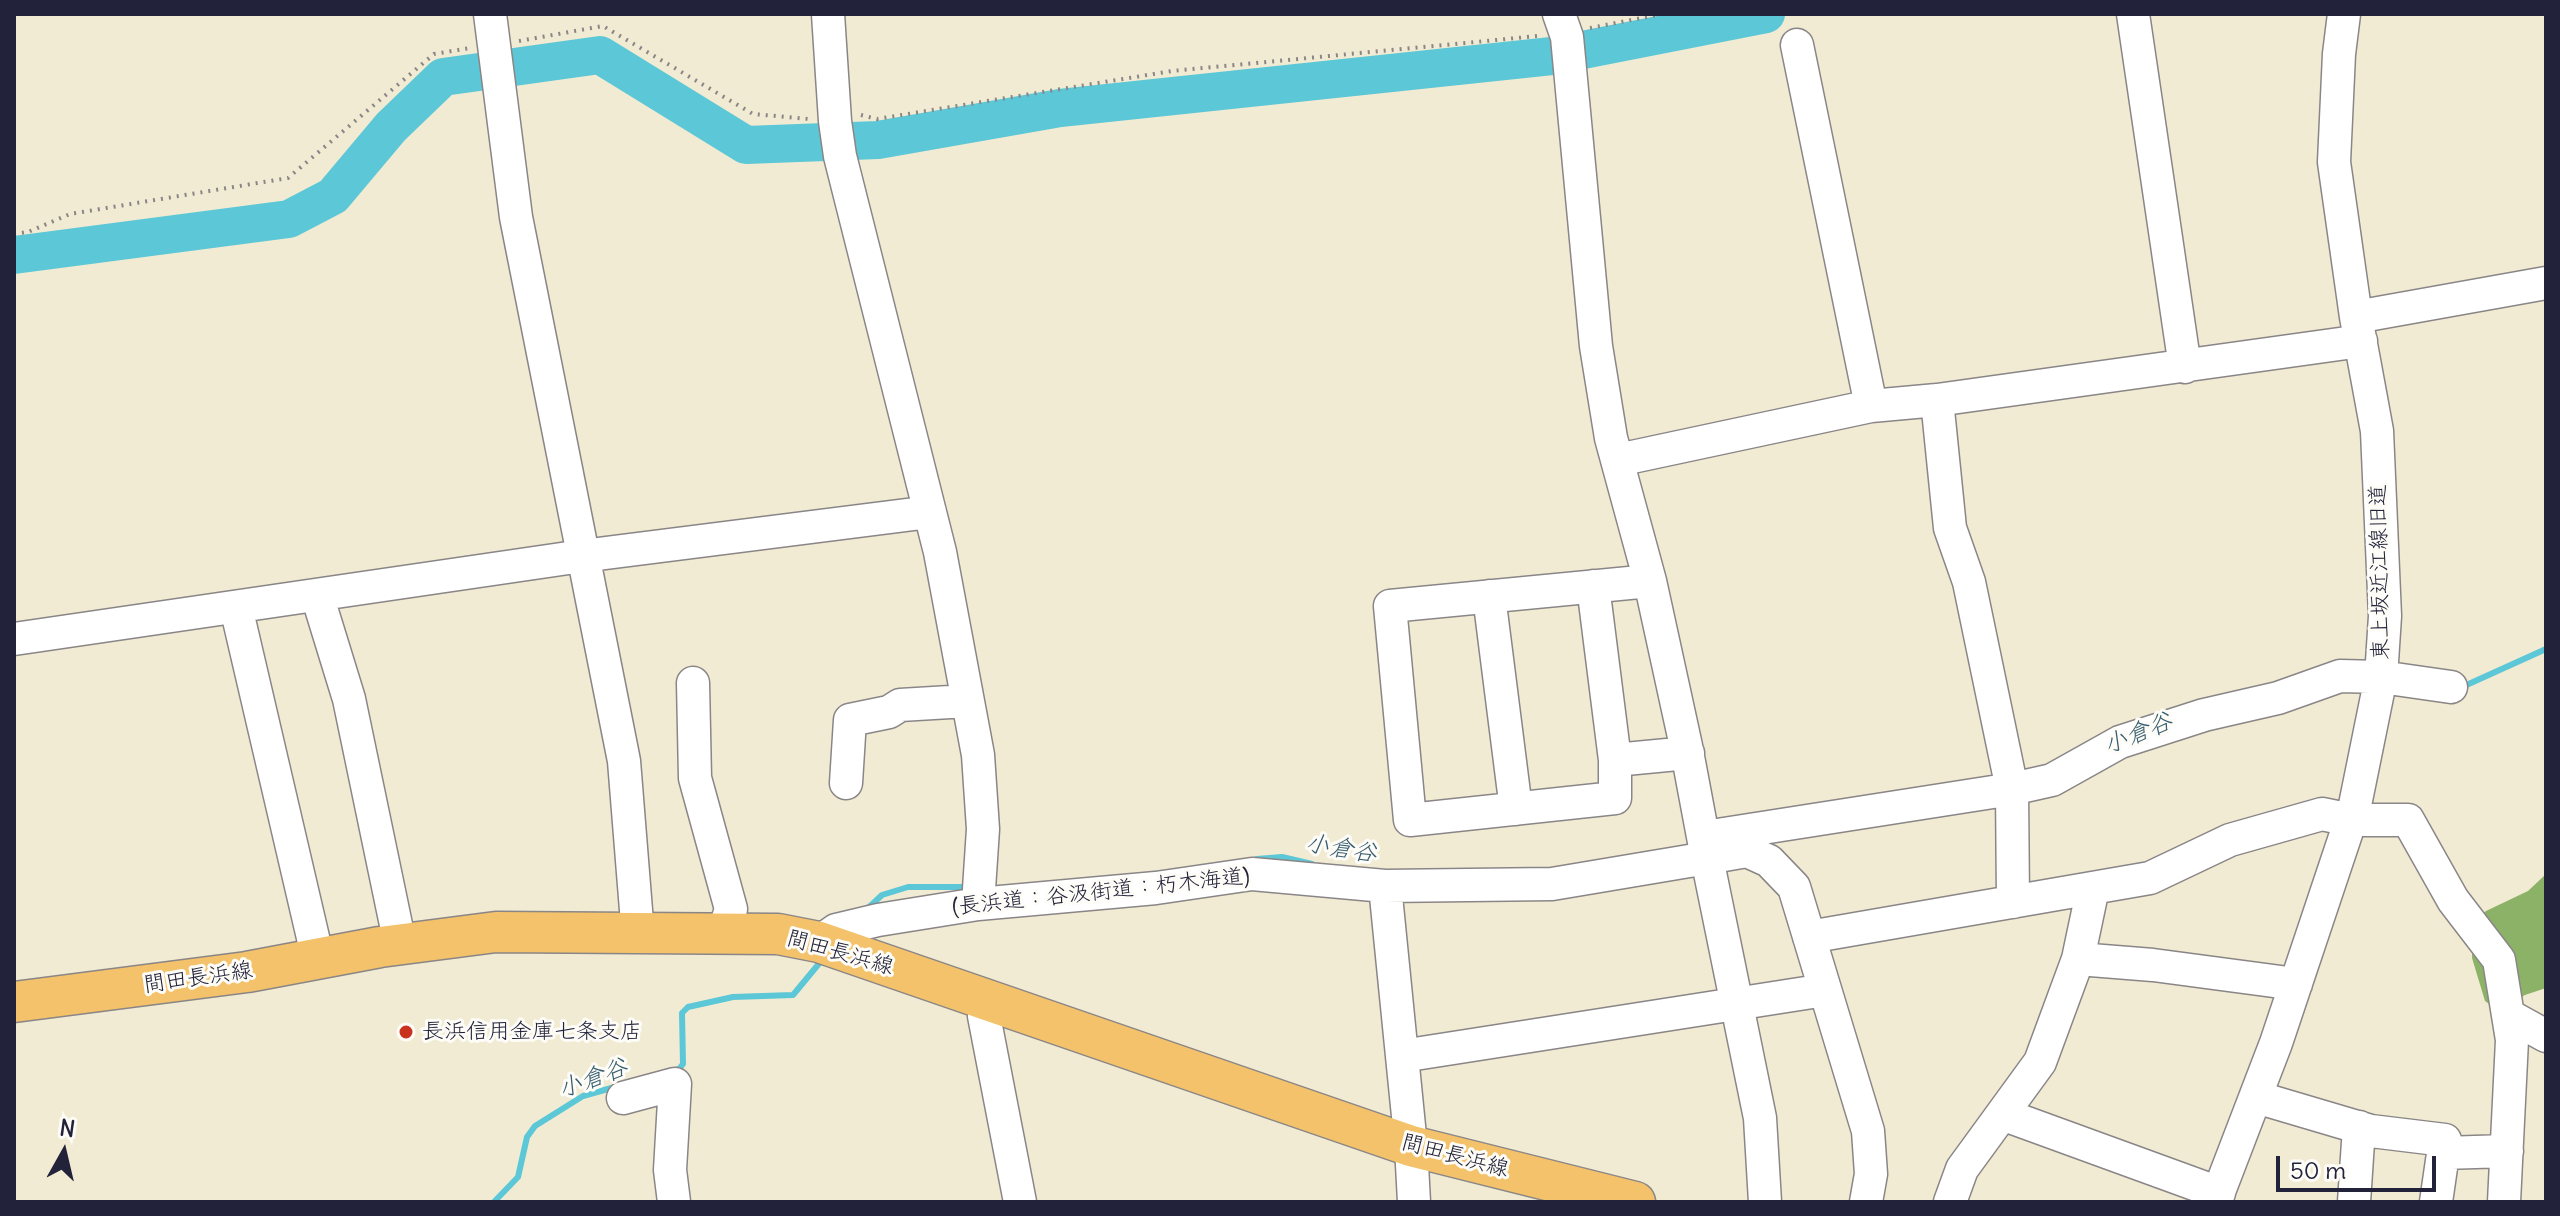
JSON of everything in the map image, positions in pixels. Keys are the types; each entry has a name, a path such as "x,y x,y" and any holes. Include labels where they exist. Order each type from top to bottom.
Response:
{"main road":[{"name":"間田長浜線","path":"14,1002 247,972 400,944 496,932 778,934 819,942 1411,1146 1635,1202"}],"street":[{"path":"828,14 836,128 940,552 978,755 983,829 978,904"},
{"path":"2133,14 2185,367"},
{"name":"東上坂近江線旧道","path":"2217,1198 2256,1097 2351,820 2381,677 2385,616 2377,431 2358,329 2334,162 2344,14"},
{"path":"1564,28 1571,69 1596,346 1618,460 1650,581 1688,753 1760,1118 1765,1202"},
{"path":"492,29 516,217 624,761 638,935"},
{"path":"1797,45 1871,406"},
{"path":"1618,460 1871,406 2185,367 2546,283"},
{"path":"1937,400 1950,528 1969,582 2012,789 2013,902"},
{"path":"14,639 582,556 930,512"},
{"path":"1593,586 1615,760 1615,798 1410,820 1390,606 1593,586 1650,581"},
{"path":"317,595 349,699 400,944"},
{"path":"1489,596 1516,809"},
{"path":"236,607 318,959"},
{"path":"1706,848 2052,780 2120,742 2204,715 2278,698 2340,676 2381,677 2451,687"},
{"path":"693,683 695,778 731,909 723,934"},
{"path":"846,783 850,720 889,712 900,705 967,701"},
{"path":"1615,760 1688,753"},
{"path":"1809,937 2150,878 2230,840 2322,814 2351,820 2408,820 2453,900 2499,960 2512,1040 2504,1202"},
{"path":"1706,848 1747,851 1769,861 1794,887 1868,1131 1871,1174 1866,1202"},
{"name":"(長浜道：谷汲街道：朽木海道)","path":"819,942 836,930 978,904 1156,888 1252,874 1385,886 1552,884 1706,848"},
{"path":"1385,886 1414,1202"},
{"path":"1950,1202 1962,1169 2040,1062 2078,959 2093,888"},
{"path":"2078,959 2153,965 2296,984"},
{"path":"1402,1056 1825,990"},
{"path":"987,1000 984,1016 1020,1202"},
{"path":"2508,1015 2546,1036"},
{"path":"623,1098 675,1084 670,1170 674,1202"},
{"path":"2256,1097 2359,1127 2445,1140 2436,1202"},
{"path":"2002,1114 2217,1198"},
{"path":"2354,1202 2359,1127"},
{"path":"2443,1153 2507,1151"}],"path":[{"path":"14,234 28,232 70,214 288,178 434,54 492,29 603,26 753,114 836,128 1172,71 1564,28 1662,14"}],"green space":[{"path":"2546,874 2546,988 2525,995 2509,1005 2492,1006 2485,1001 2472,958 2473,922 2486,911 2528,891"}],"waterway":[{"path":"514,67 600,55 746,145 878,140 1060,108 1552,56 1766,14"},
{"path":"14,255 289,219 333,196 391,127 443,77 479,72"},
{"name":"小倉谷","path":"2462,687 2546,649"},
{"name":"小倉谷","path":"1257,859 1282,857 1312,864"},
{"name":"小倉谷","path":"867,909 882,895 908,887 965,887"},
{"name":"小倉谷","path":"672,1071 683,1064 682,1013 688,1007 733,997 793,995 822,960"},
{"name":"小倉谷","path":"494,1202 518,1177 527,1137 535,1126 583,1096 615,1087"}],"place":[{"name":"長浜信用金庫七条支店","path":"406,1032"}]}
